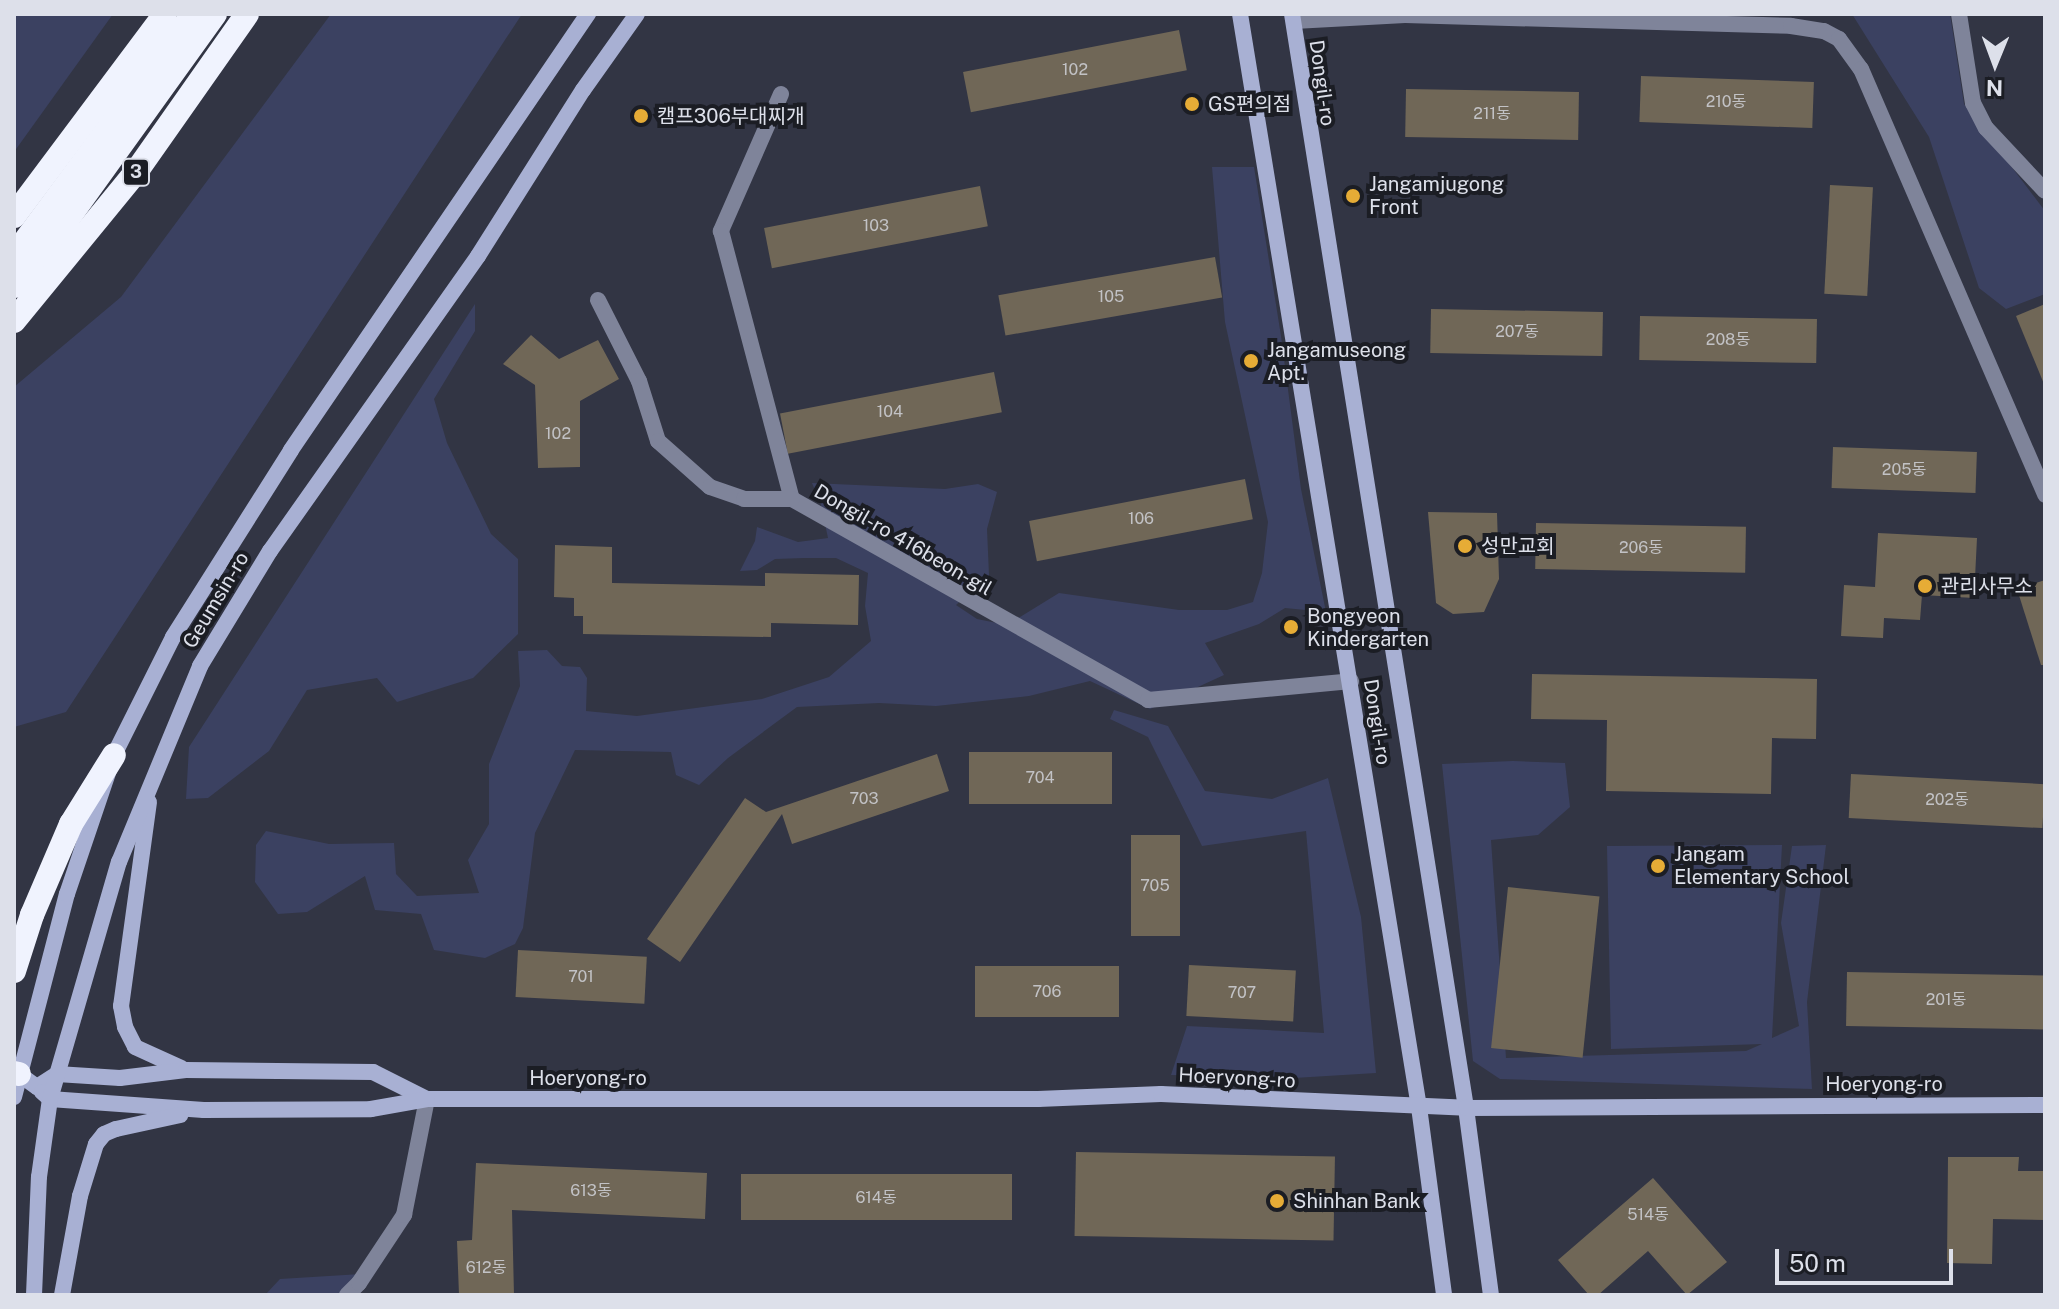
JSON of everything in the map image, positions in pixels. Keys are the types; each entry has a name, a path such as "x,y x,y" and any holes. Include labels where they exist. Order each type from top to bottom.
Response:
{"highway":[{"path":"14,216 165,14"},
{"path":"14,256 193,14"},
{"path":"14,286 44,252 215,14"},
{"name":"3","path":"14,321 136,172 247,14"},
{"path":"14,971 32,915 71,824 114,755"}],"street":[{"name":"Geumsin-ro","path":"19,1086 67,894 114,755 173,637 291,450 588,14"},
{"name":"Geumsin-ro","path":"34,1295 39,1177 50,1099 119,862 200,666 270,551 478,256 583,90 637,14"},
{"name":"Dongil-ro","path":"1240,14 1419,1107 1444,1295"},
{"path":"1959,14 1973,103 1986,128 2045,191"},
{"path":"1293,18 1417,15 1791,26 1824,31 1839,39 1861,69 2045,495"},
{"name":"Dongil-ro","path":"1293,18 1466,1108 1491,1295"},
{"name":"Dongil-ro 416beon-gil","path":"781,94 721,231 792,499 1148,700 1351,681"},
{"path":"598,300 639,381 658,441 710,487 744,499 792,499"},
{"path":"151,783 121,1006 125,1027 135,1047 186,1070"},
{"name":"Hoeryong-ro","path":"57,1074 120,1078 186,1070 373,1072 427,1099"},
{"path":"19,1086 57,1074"},
{"path":"19,1086 50,1099"},
{"name":"Hoeryong-ro","path":"50,1099 204,1110 371,1109 427,1099 1038,1099 1161,1094 1466,1108 2045,1105"},
{"path":"347,1295 359,1283 404,1215 427,1099"},
{"path":"62,1295 80,1196 100,1138 128,1125 204,1110"}],"shaded area":[{"path":"14,14 113,14 14,152"},
{"path":"331,14 522,14 66,712 14,727 14,387 121,297"},
{"path":"1852,14 1950,14 1964,104 2045,211 2045,294 2006,309 1979,288 1929,137"},
{"path":"1212,167 1254,167 1301,489 1326,612 1285,608 1259,624 1205,643 1224,675 1150,709 1090,681 1029,696 936,706 879,703 797,707 728,758 699,785 676,775 671,752 575,750 535,833 523,928 515,944 485,958 434,950 421,914 375,910 365,876 307,912 278,914 255,882 256,845 266,831 329,844 394,843 396,874 417,896 479,893 468,860 489,824 489,764 520,686 518,651 547,650 562,666 580,667 587,678 586,711 637,716 762,699 829,677 871,641 865,606 868,573 836,558 775,559 757,570 740,571 755,541 757,527 798,542 828,538 821,505 812,483 945,489 978,484 997,492 987,529 989,575 956,605 977,619 1007,625 1059,593 1179,610 1227,610 1253,602 1262,573 1268,522 1225,322"},
{"path":"475,304 475,331 434,399 447,443 491,534 518,559 518,634 473,678 397,702 377,678 307,690 269,751 208,798 186,799 189,747"},
{"path":"1114,710 1168,726 1205,791 1272,799 1328,778 1361,917 1376,1073 1294,1078 1171,1075 1187,1026 1324,1033 1306,831 1202,846 1148,737 1110,719"},
{"path":"1513,761 1565,763 1570,807 1538,835 1491,840 1506,1058 1746,1051 1762,1044 1611,1049 1607,846 1782,845 1772,1038 1799,1026 1781,923 1792,846 1826,845 1807,1002 1812,1089 1500,1079 1473,1061 1442,764"},
{"path":"361,1274 338,1295 265,1295 280,1279"}],"building":[{"path":"1179,30 1187,70 971,112 963,72"},
{"path":"1641,76 1814,82 1812,128 1639,122"},
{"path":"1406,89 1579,92 1578,140 1405,137"},
{"path":"1830,185 1873,187 1867,296 1824,294"},
{"path":"980,186 988,226 772,268 764,228"},
{"path":"1215,257 1222,297 1005,336 998,295"},
{"path":"2045,304 2045,384 2044,384 2016,316"},
{"path":"1431,309 1603,312 1602,356 1430,353"},
{"path":"1640,316 1817,319 1816,363 1639,360"},
{"path":"531,335 559,359 598,340 619,379 580,401 580,467 538,468 535,385 503,364"},
{"path":"994,372 1002,412 788,454 780,414"},
{"path":"1833,447 1977,452 1975,493 1832,488"},
{"path":"1245,479 1253,519 1037,561 1029,521"},
{"name":"성만교회","path":"1428,512 1497,513 1499,579 1484,612 1453,614 1436,603"},
{"path":"1536,523 1746,527 1745,573 1535,569"},
{"name":"관리사무소","path":"1878,533 1977,538 1974,598 1922,595 1920,620 1884,618 1883,638 1841,636 1844,585 1875,587"},
{"path":"555,545 612,547 612,583 765,586 765,573 859,575 858,625 771,623 771,637 583,634 583,616 574,616 574,598 554,597"},
{"path":"2045,580 2045,665 2041,665 2017,589"},
{"path":"1532,674 1817,679 1816,739 1772,738 1771,794 1606,791 1607,720 1531,719"},
{"path":"969,752 1112,752 1112,804 969,804"},
{"path":"937,754 949,791 792,844 782,814 680,962 647,939 745,798 766,812"},
{"path":"1851,774 2045,784 2042,828 1849,818"},
{"path":"1131,835 1180,835 1180,936 1131,936"},
{"path":"1508,887 1599,897 1583,1058 1491,1048"},
{"path":"518,950 647,957 644,1004 516,997"},
{"path":"1189,965 1296,971 1293,1022 1186,1016"},
{"path":"975,966 1119,966 1119,1017 975,1017"},
{"path":"1847,972 2045,975 2044,1029 1846,1026"},
{"path":"1076,1152 1335,1157 1333,1241 1075,1236"},
{"path":"1948,1157 2019,1157 2018,1171 2045,1171 2045,1220 1993,1219 1992,1264 1947,1263"},
{"path":"476,1163 707,1173 705,1219 512,1210 514,1295 459,1295 457,1241 472,1240"},
{"path":"741,1174 1012,1174 1012,1220 741,1220"},
{"path":"1653,1178 1727,1262 1687,1295 1648,1251 1598,1295 1589,1295 1558,1260"}],"place":[{"name":"GS편의점","path":"1192,104"},
{"name":"캠프306부대찌개","path":"641,116"},
{"name":"Jangamjugong Front","path":"1353,196"},
{"name":"Jangamuseong Apt.","path":"1251,361"},
{"name":"성만교회","path":"1465,546"},
{"name":"관리사무소","path":"1925,586"},
{"name":"Bongyeon Kindergarten","path":"1291,627"},
{"name":"Jangam Elementary School","path":"1658,866"},
{"name":"Shinhan Bank","path":"1277,1201"}]}
